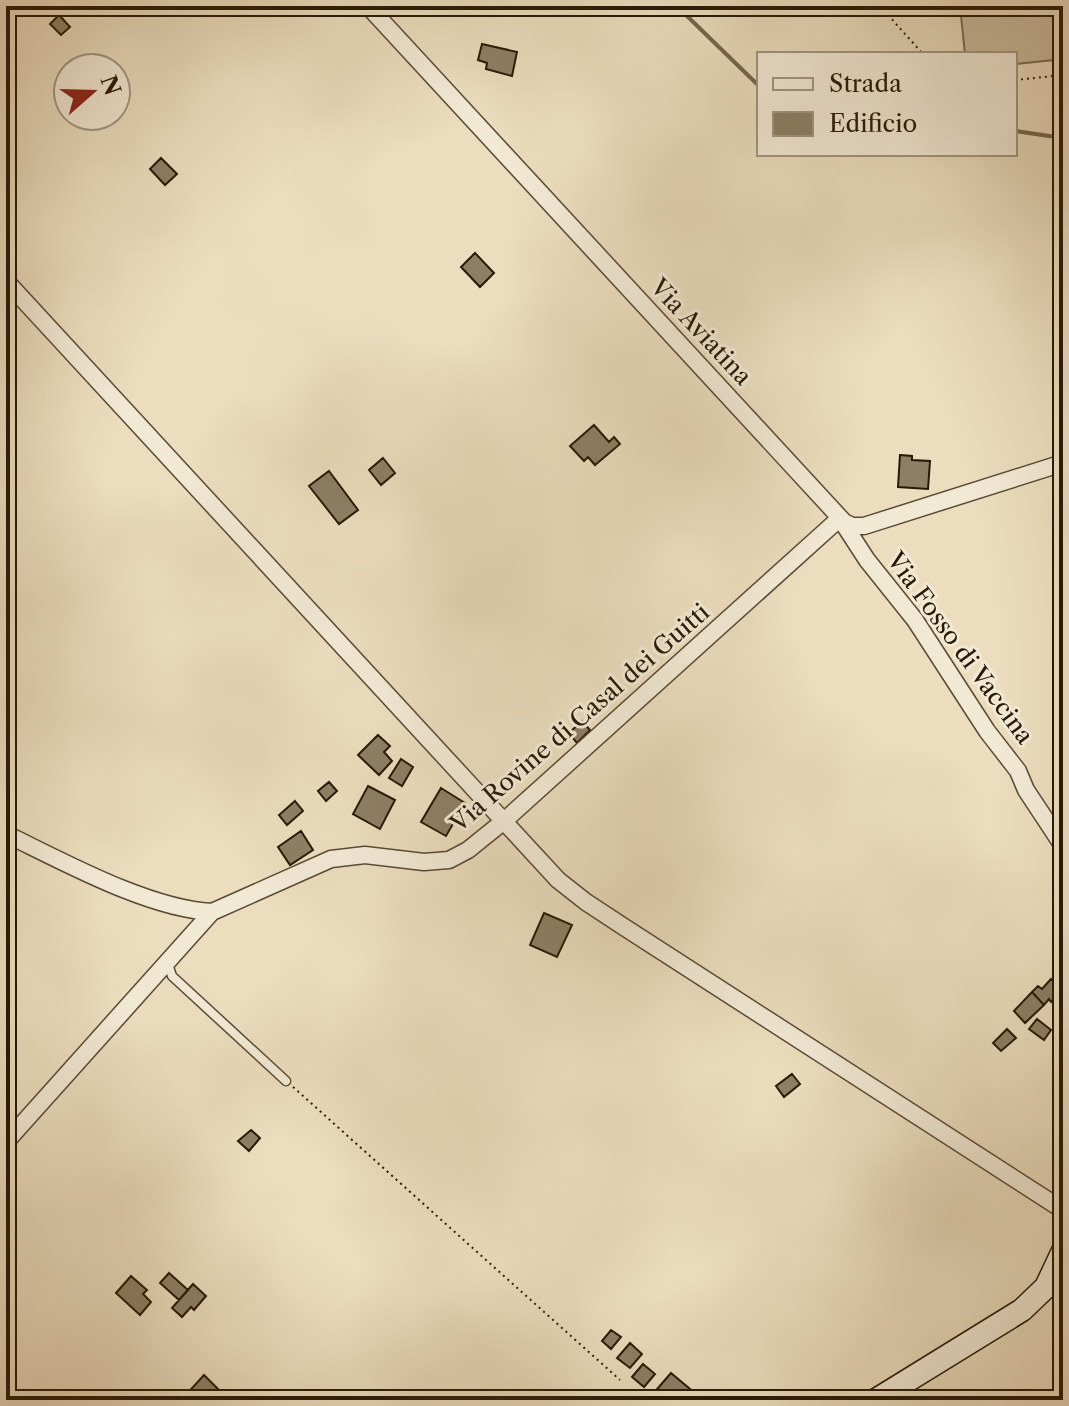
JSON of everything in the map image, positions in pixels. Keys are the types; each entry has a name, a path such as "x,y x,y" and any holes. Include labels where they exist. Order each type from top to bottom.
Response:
{"street":[{"name":"Via Aviatina","path":"368,6 840,518"},
{"path":"6,281 558,880 586,902 1063,1210"},
{"path":"840,518 852,526 864,526 1063,463"},
{"name":"Via Rovine di Casal dei Guitti","path":"212,912 331,859 365,855 424,862 449,860 468,850 840,518"},
{"name":"Via Fosso di Vaccina","path":"840,518 867,560 915,620 987,731 1018,771 1026,790 1063,846"},
{"path":"6,834 83,872 167,904 184,910 212,912"},
{"path":"6,1142 212,912"},
{"path":"876,1400 1029,1305 1050,1281 1063,1251"}],"lane":[{"path":"167,963 172,976 286,1081"}],"path":[{"path":"880,6 921,52"},
{"path":"1017,80 1063,75"},
{"path":"286,1081 620,1380"}],"shaded area":[{"path":"960,6 1063,6 1063,59 1017,64 1017,52 965,52"}],"building":[{"path":"59,15 70,27 61,35 50,24"},
{"path":"482,44 517,52 512,76 486,69 487,63 478,60"},
{"path":"161,158 177,174 165,185 150,169"},
{"path":"475,253 494,273 480,287 461,267"},
{"path":"594,425 609,442 614,437 620,444 595,465 588,457 584,461 570,446"},
{"path":"900,455 912,456 912,460 930,461 928,489 898,487"},
{"path":"383,458 395,473 381,485 369,470"},
{"path":"329,471 358,510 339,524 309,486"},
{"path":"582,721 590,730 577,743 569,733"},
{"path":"378,735 390,746 384,752 392,761 379,775 358,755"},
{"path":"401,759 413,767 402,786 389,778"},
{"path":"329,782 337,791 326,801 318,791"},
{"path":"368,786 395,800 380,829 353,814"},
{"path":"441,788 465,803 446,836 421,822"},
{"path":"295,801 303,811 287,825 279,815"},
{"path":"301,831 313,850 290,865 278,847"},
{"path":"544,913 572,925 557,957 530,945"},
{"path":"1051,979 1063,990 1044,1005 1032,992 1038,986 1042,989"},
{"path":"1032,992 1044,1005 1025,1023 1014,1011"},
{"path":"1037,1019 1051,1030 1044,1040 1029,1029"},
{"path":"1007,1029 1016,1038 1001,1051 993,1043"},
{"path":"792,1074 800,1084 784,1097 776,1086"},
{"path":"251,1130 260,1138 249,1151 238,1141"},
{"path":"169,1273 188,1290 179,1300 160,1283"},
{"path":"131,1276 147,1290 143,1294 151,1302 140,1315 116,1293"},
{"path":"193,1284 206,1296 194,1310 191,1307 182,1317 172,1308"},
{"path":"611,1330 621,1337 611,1349 602,1341"},
{"path":"630,1343 642,1354 630,1368 617,1358"},
{"path":"643,1364 655,1374 644,1387 632,1377"},
{"path":"671,1373 696,1394 692,1400 658,1400 652,1395"},
{"path":"204,1375 222,1393 226,1400 183,1398"}],"waterway":[{"path":"683,6 686,15 757,84"},
{"path":"1017,131 1063,138"}]}
